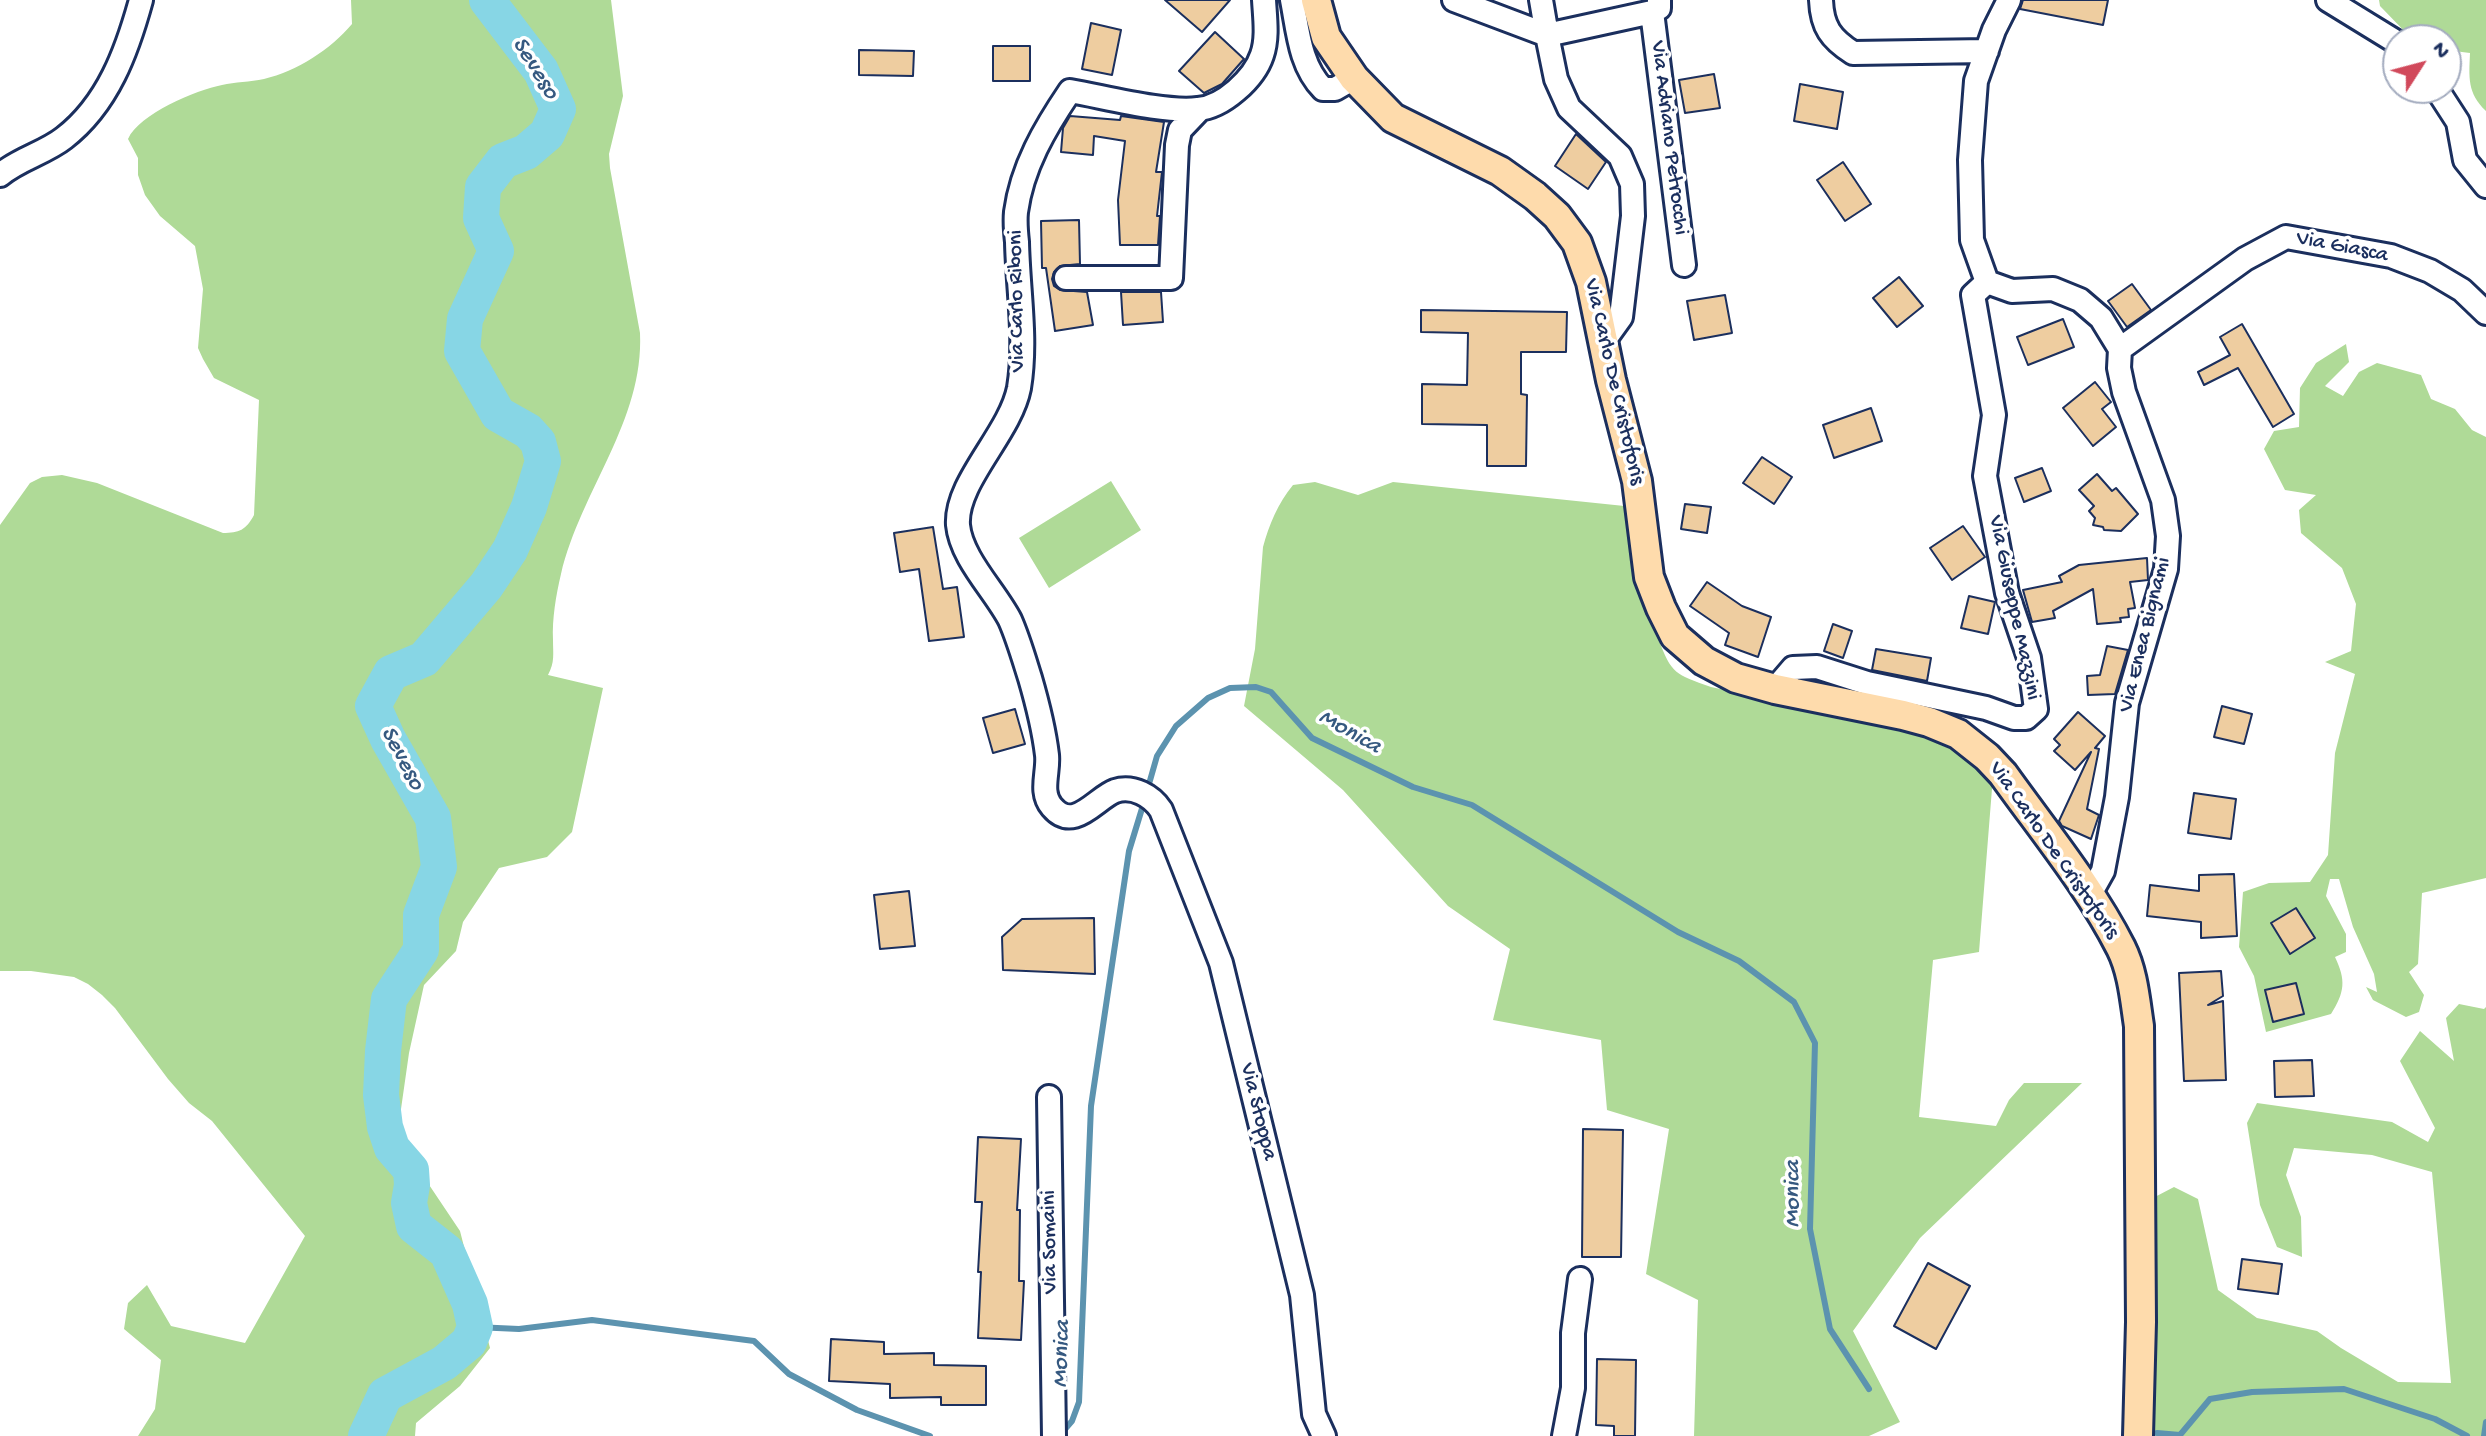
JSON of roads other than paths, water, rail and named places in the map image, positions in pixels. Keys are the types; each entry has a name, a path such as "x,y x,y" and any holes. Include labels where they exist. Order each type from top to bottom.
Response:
{"main road":[{"name":"Via Carlo De Cristoforis","path":"1316,0 1326,37 1354,78 1393,118 1500,171 1557,216 1577,243 1591,282 1637,481 1649,577 1675,636 1704,661 1736,678 1903,715 1958,734 2003,774 2089,896 2122,950 2132,981 2139,1026 2141,1322 2138,1436"}],"street":[{"path":"0,175 65,137 90,112 115,77 141,0"},
{"path":"1066,278 1171,278 1180,130 1200,109 1222,101 1255,69 1262,56 1265,38 1264,0"},
{"path":"1292,0 1300,42 1315,81 1323,89 1335,89 1354,78"},
{"path":"1454,0 1547,35 1656,6"},
{"path":"1541,0 1556,79 1569,108 1620,156 1632,184 1633,216 1621,317 1603,342"},
{"path":"1821,0 1822,17 1835,41 1853,53 1987,51"},
{"path":"1987,282 1972,240 1970,160 1976,81 2009,0"},
{"path":"2328,0 2382,33"},
{"name":"Via Adriano Petrocchi","path":"1656,6 1684,265"},
{"name":"Via Carlo Riboni","path":"1144,794 1116,790 1080,815 1066,816 1053,809 1045,794 1047,757 1030,679 1010,621 961,541 958,522 967,487 999,437 1018,390 1023,341 1016,214 1025,171 1052,118 1070,91 1171,108 1200,109"},
{"path":"2446,104 2458,122 2465,160 2486,186"},
{"name":"Via Giasca","path":"2120,349 2245,259 2286,237 2391,256 2430,271 2462,290 2486,313"},
{"name":"Via Enea Bignami","path":"1987,282 2012,291 2053,289 2080,300 2101,318 2120,349 2119,368 2124,392 2163,500 2166,569 2127,703 2117,797 2103,871 2089,896"},
{"name":"Via Giuseppe Mazzini","path":"1775,689 1793,668 1817,667 1867,683 1986,708 2014,718 2026,718 2036,709 2029,658 2007,593 1985,476 1994,415 1973,295 1987,282"},
{"name":"Via Stoppa","path":"1144,794 1161,810 1221,963 1302,1295 1314,1414 1324,1436"},
{"name":"Via Somaini","path":"1049,1097 1054,1430"},
{"path":"1564,1436 1573,1388 1573,1333 1580,1279"}],"waterway":[{"name":"Seveso","path":"366,1436 385,1395 444,1363 469,1342 475,1327 470,1304 447,1252 414,1226 409,1203 411,1170 392,1148 385,1127 381,1095 389,999 421,950 421,915 439,867 433,818 373,706 391,673 424,659 486,586 510,550 529,507 543,461 538,442 528,431 498,414 462,351 465,319 496,251 481,218 483,187 503,161 526,152 547,134 558,109 541,71 487,0"},
{"name":"Monica","path":"1147,791 1157,756 1176,726 1208,698 1230,688 1256,687 1271,692 1312,738 1413,787 1472,805 1678,932 1739,961 1794,1002 1815,1043 1810,1229 1830,1329 1869,1389"},
{"name":"Monica","path":"1060,1435 1072,1421 1079,1402 1091,1106 1129,851 1144,802"},
{"name":"Monica","path":"475,1327 519,1329 592,1320 754,1341 789,1374 857,1410 930,1436"},
{"path":"2157,1433 2180,1435 2210,1399 2252,1392 2344,1389 2435,1419 2467,1436"},
{"path":"2484,1436 2486,1422"}]}
